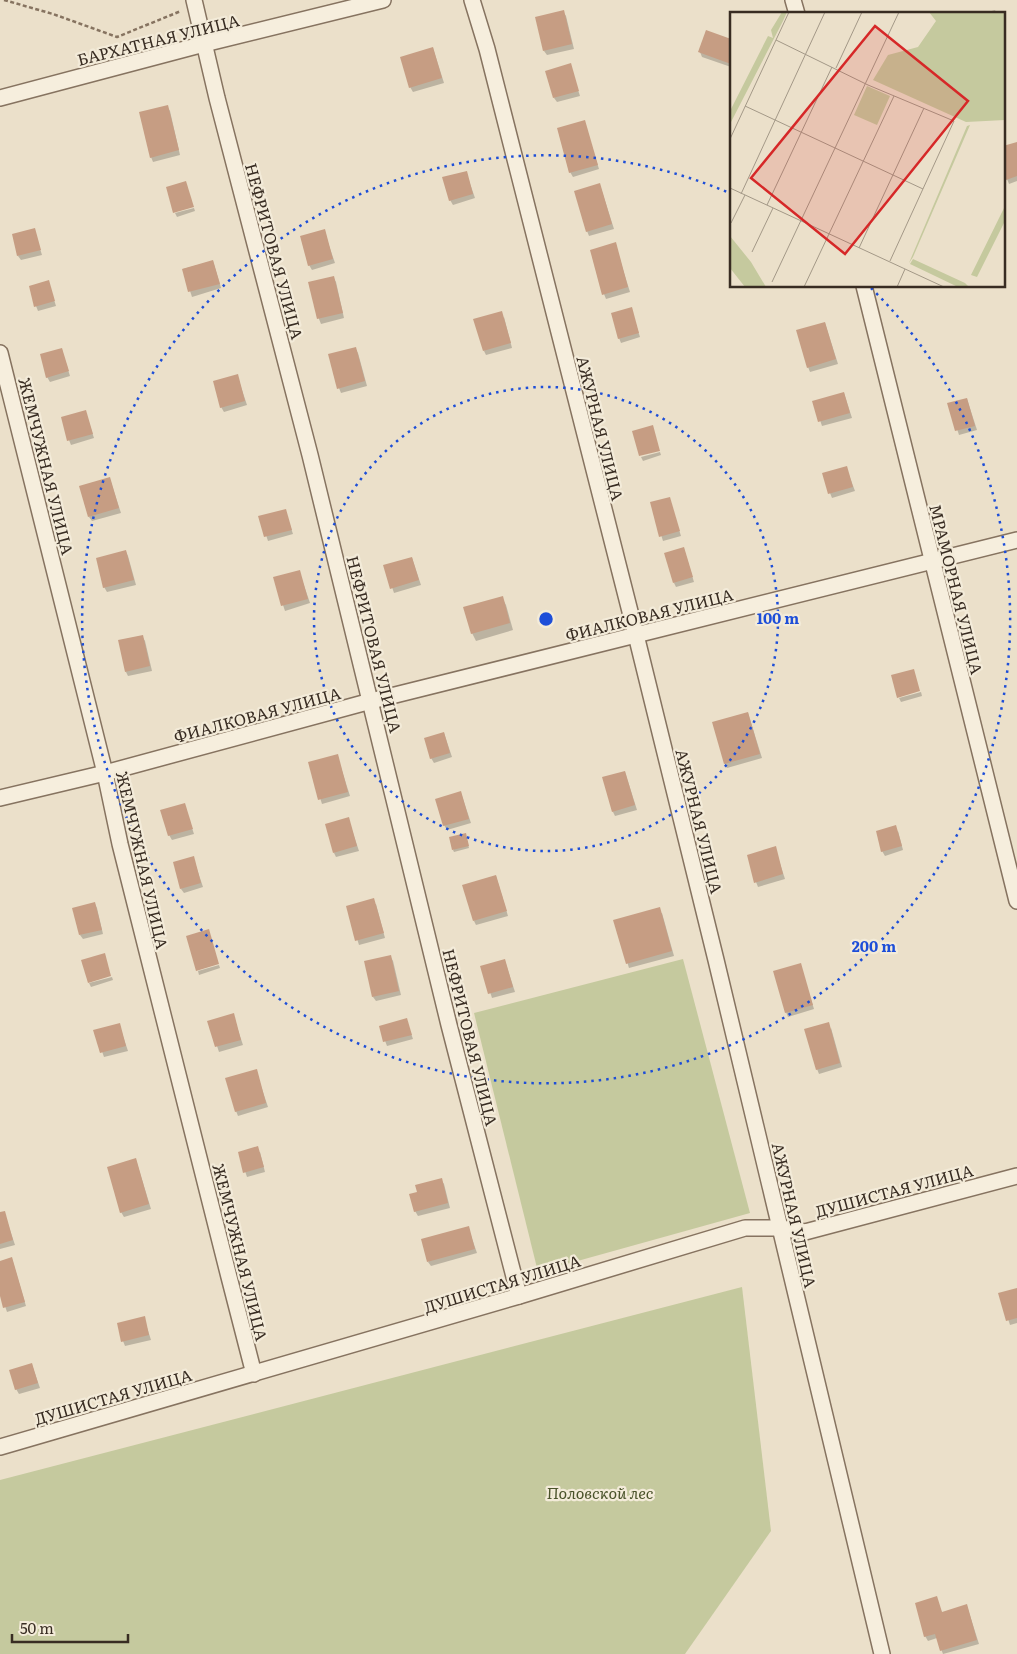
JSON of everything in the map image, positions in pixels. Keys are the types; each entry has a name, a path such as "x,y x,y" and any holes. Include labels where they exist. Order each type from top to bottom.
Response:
{"street":[{"name":"БАРХАТНАЯ УЛИЦА","path":"0,98 204,44 383,0"},
{"name":"АЖУРНАЯ УЛИЦА","path":"472,0 490,58 636,635 882,1654"},
{"name":"НЕФРИТОВАЯ УЛИЦА","path":"195,3 310,455 449,1025 520,1296"},
{"name":"МРАМОРНАЯ УЛИЦА","path":"864,288 1017,901"},
{"name":"ЖЕМЧУЖНАЯ УЛИЦА","path":"0,353 105,773 124,864 254,1374"},
{"name":"ФИАЛКОВАЯ УЛИЦА","path":"0,798 105,773 371,701 1017,540"},
{"name":"ДУШИСТАЯ УЛИЦА","path":"0,1447 520,1296 745,1228 780,1228 805,1232 1017,1176"}],"path":[{"path":"4,0 53,14 117,37 195,3"}],"green space":[{"path":"683,959 750,1213 538,1272 474,1013"},
{"name":"Половской лес","path":"742,1287 771,1531 685,1654 0,1654 0,1480"}],"building":[{"path":"564,10 572,44 543,51 535,17"},
{"path":"706,30 730,39 730,64 698,52"},
{"path":"433,47 442,78 409,88 400,57"},
{"path":"571,63 579,91 553,98 545,71"},
{"path":"168,105 179,150 150,158 139,112"},
{"path":"585,120 598,165 569,173 557,128"},
{"path":"1017,142 1017,176 1006,180 1004,174 1004,146"},
{"path":"467,171 473,194 449,201 442,177"},
{"path":"186,181 194,207 173,213 166,187"},
{"path":"600,183 612,224 586,232 574,191"},
{"path":"35,228 41,250 17,256 12,234"},
{"path":"325,229 333,259 308,266 300,236"},
{"path":"616,242 628,287 602,295 590,250"},
{"path":"213,260 220,284 188,292 182,269"},
{"path":"334,276 343,313 317,319 308,282"},
{"path":"49,280 55,301 34,307 29,286"},
{"path":"632,307 639,333 618,339 611,313"},
{"path":"502,311 511,343 483,351 473,319"},
{"path":"825,322 836,359 807,368 796,330"},
{"path":"356,347 365,381 337,389 328,354"},
{"path":"62,348 69,371 46,378 40,354"},
{"path":"238,374 245,401 220,408 213,381"},
{"path":"844,392 850,413 818,422 812,401"},
{"path":"967,398 975,426 955,431 947,403"},
{"path":"86,410 93,434 67,441 61,417"},
{"path":"653,425 660,451 639,456 632,431"},
{"path":"847,466 853,487 828,494 822,473"},
{"path":"110,477 119,508 88,517 79,486"},
{"path":"670,497 680,531 659,537 650,502"},
{"path":"286,509 292,530 264,537 258,516"},
{"path":"684,547 693,577 673,583 664,553"},
{"path":"126,550 134,580 103,588 96,558"},
{"path":"412,557 419,580 390,589 383,565"},
{"path":"300,570 308,599 281,606 273,577"},
{"path":"503,596 510,623 471,634 463,607"},
{"path":"143,635 150,666 125,672 118,640"},
{"path":"914,669 920,691 897,698 891,675"},
{"path":"748,712 760,754 724,764 712,722"},
{"path":"444,732 450,753 430,759 424,738"},
{"path":"338,754 348,792 318,800 308,762"},
{"path":"625,771 635,805 612,812 602,777"},
{"path":"461,791 469,819 443,826 435,799"},
{"path":"185,803 193,829 168,836 160,810"},
{"path":"349,817 357,846 333,853 325,824"},
{"path":"896,825 902,846 881,852 876,831"},
{"path":"466,833 469,846 452,850 449,837"},
{"path":"776,846 783,874 754,883 747,855"},
{"path":"194,856 201,883 180,889 173,862"},
{"path":"496,875 507,911 473,921 462,885"},
{"path":"374,898 384,933 355,941 346,906"},
{"path":"95,902 102,930 79,935 72,908"},
{"path":"660,907 672,951 626,964 613,920"},
{"path":"209,929 219,964 196,971 186,936"},
{"path":"105,953 111,976 88,983 81,960"},
{"path":"391,955 399,991 372,997 364,961"},
{"path":"505,959 513,987 488,994 480,966"},
{"path":"801,963 813,1005 785,1013 773,971"},
{"path":"234,1013 241,1040 215,1047 207,1021"},
{"path":"407,1018 412,1035 383,1042 379,1026"},
{"path":"829,1022 840,1063 816,1070 804,1029"},
{"path":"120,1023 126,1046 100,1053 93,1030"},
{"path":"257,1069 266,1103 235,1112 225,1078"},
{"path":"258,1146 264,1167 243,1173 238,1152"},
{"path":"136,1158 149,1204 120,1213 107,1167"},
{"path":"442,1178 448,1203 414,1212 409,1194 417,1192 415,1185"},
{"path":"5,1211 13,1240 0,1244 0,1212"},
{"path":"469,1226 475,1249 427,1262 421,1239"},
{"path":"12,1257 25,1302 3,1308 0,1296 0,1261"},
{"path":"1017,1288 1017,1318 1006,1321 998,1293"},
{"path":"145,1316 149,1335 121,1342 117,1323"},
{"path":"32,1363 38,1383 15,1390 9,1370"},
{"path":"937,1596 942,1612 967,1604 977,1640 940,1651 935,1634 924,1637 915,1603"}]}
